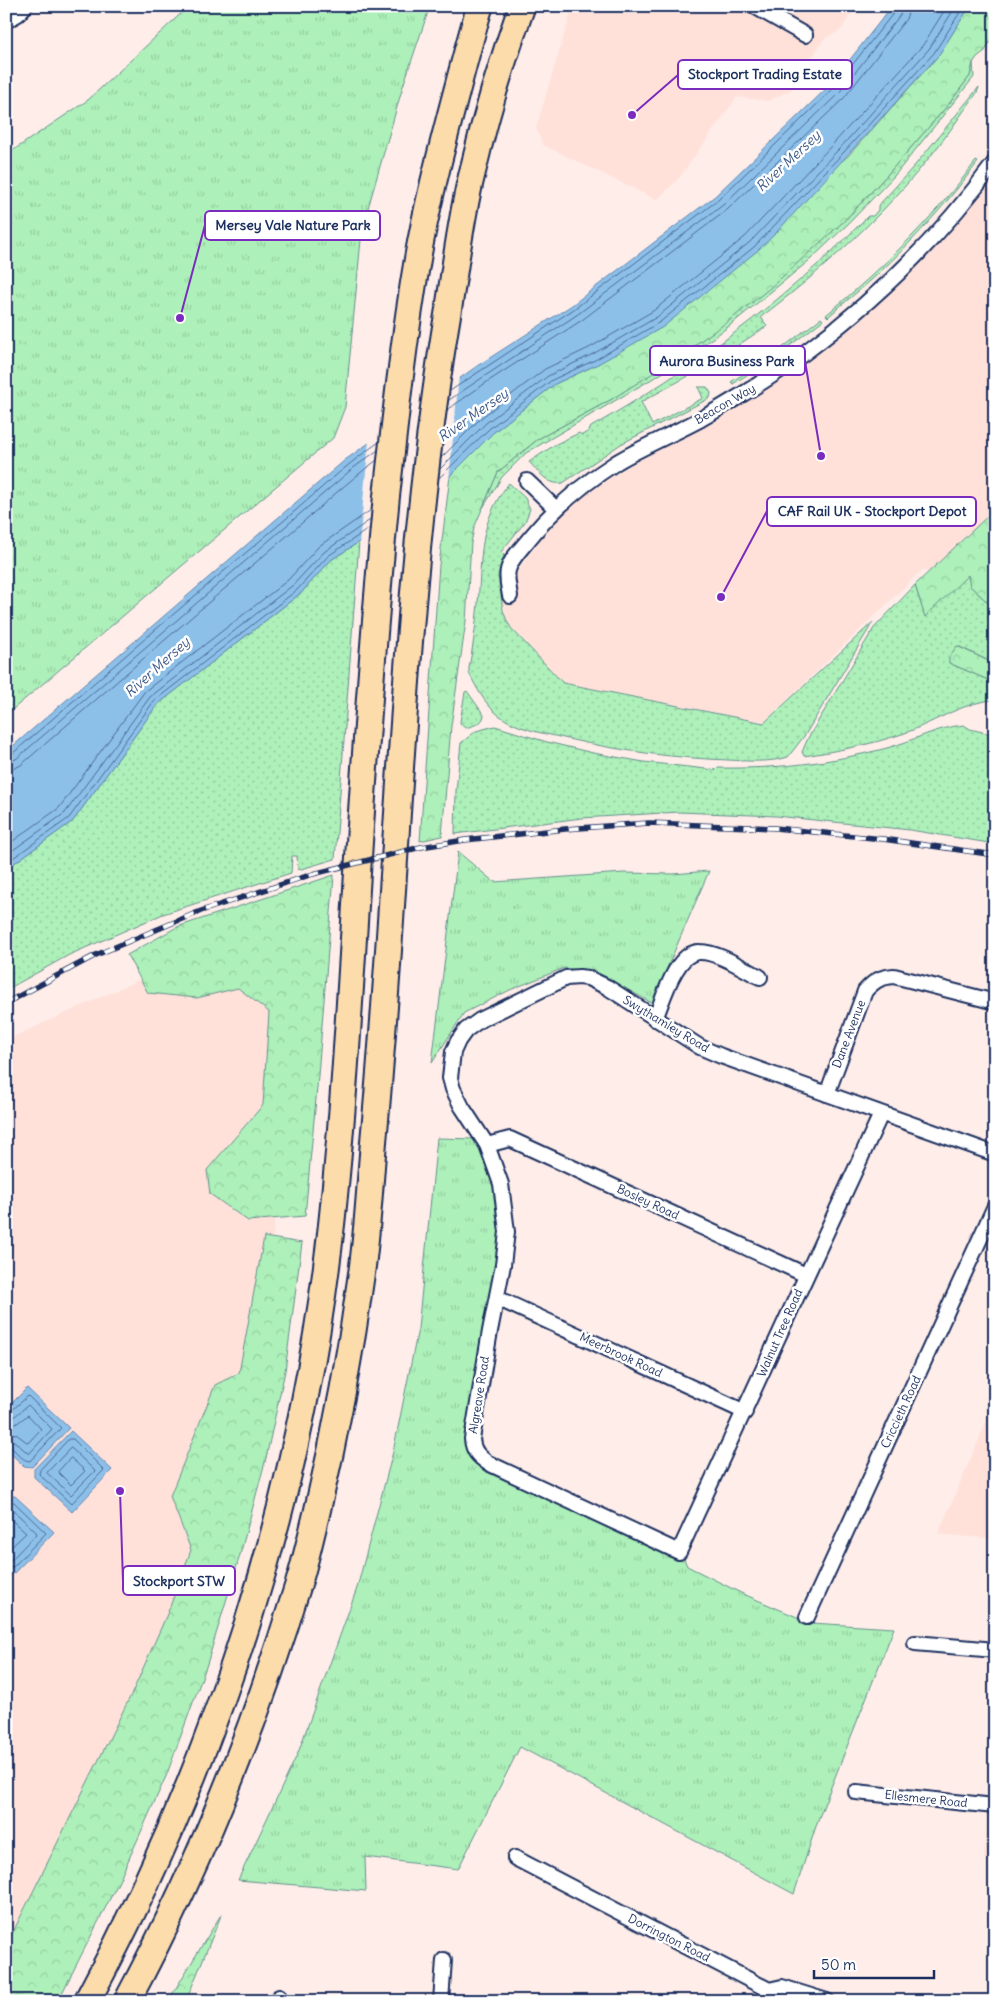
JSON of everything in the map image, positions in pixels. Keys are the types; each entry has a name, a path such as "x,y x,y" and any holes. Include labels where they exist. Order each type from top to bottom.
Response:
{"highway":[{"path":"87,2001 118,1944 180,1810 232,1673 269,1554 294,1448 315,1343 332,1222 345,1070 380,560 396,406 418,254 441,151 480,6"},
{"path":"128,2001 183,1891 215,1818 258,1709 301,1578 335,1435 362,1265 377,1112 420,529 438,372 471,176 510,38 522,6"}],"street":[{"path":"754,6 805,35"},
{"name":"Beacon Way","path":"510,596 507,578 509,566 534,533 579,488 618,462 747,392 803,354 872,298 919,253 956,212 995,162"},
{"path":"527,481 556,509"},
{"path":"656,1019 677,967 686,957 693,953 701,952 716,956 760,978"},
{"name":"Dane Avenue","path":"827,1094 866,991 874,981 883,977 894,976 995,1002"},
{"name":"Swythamley Road","path":"487,1145 462,1107 453,1089 450,1078 453,1052 458,1041 466,1030 473,1025 566,978 579,977 588,978 607,987 700,1047 721,1056 995,1154"},
{"name":"Walnut Tree Road","path":"679,1552 881,1114"},
{"name":"Bosley Road","path":"487,1145 510,1139 806,1275"},
{"name":"Algreave Road","path":"487,1145 501,1184 507,1232 498,1298 490,1331 472,1439 473,1448 479,1457 514,1476 679,1552"},
{"name":"Criccieth Road","path":"807,1617 995,1206"},
{"name":"Meerbrook Road","path":"498,1298 745,1412"},
{"path":"915,1643 995,1650"},
{"name":"Ellesmere Road","path":"856,1792 995,1806"},
{"name":"Dorrington Road","path":"514,1858 765,1996 782,1987 827,2001"},
{"path":"441,2001 444,1960"}],"shaded area":[{"path":"599,6 856,6 841,30 824,39 791,90 768,101 737,97 679,178 657,200 543,145 536,128 572,9 596,10"},
{"path":"995,177 995,509 928,573 924,569 918,574 764,722 564,683 511,627 506,617 502,597 519,568 548,530 582,496 629,466 765,390 829,344 926,258"},
{"path":"301,922 289,1087 257,1385 212,1596 6,1955 6,1040 192,956"},
{"path":"995,1400 995,1539 938,1534 980,1437"},
{"path":"995,1711 995,1860 984,1859"}],"green space":[{"path":"189,6 430,6 403,86 362,229 345,407 333,438 6,715 6,155 88,100"},
{"path":"970,6 995,6 995,33 985,51 977,57 973,63 970,76 948,105 844,221 770,288 730,320 669,363 612,399 538,439 498,472 474,528 471,543 466,621 451,726 442,836 420,841 439,565 450,476 494,432 555,384 598,364 848,156 938,56"},
{"path":"973,63 974,77 895,175 811,259 728,327 669,369 526,453 502,477 481,511 498,472 538,439 612,399 844,221 948,105 970,76"},
{"path":"979,87 974,97 918,172 869,224 817,272 761,317 767,326 705,367 641,402 652,425 703,398 698,387 707,387 711,393 710,398 621,444 563,483 548,480 529,462 556,444 579,433 582,435 589,431 591,427 629,405 701,357 771,304 837,247 868,216 873,216 878,210 878,206 916,164"},
{"path":"976,161 978,162 967,177 905,248 828,317 826,315 867,280 906,242 942,203"},
{"path":"821,318 823,320 779,354 733,384 731,382 773,355"},
{"path":"509,483 525,498 530,509 525,522 501,552 504,555 498,575 503,610 511,628 563,683 764,723 873,622 805,735 788,757 766,761 743,761 687,758 627,750 529,730 513,724 494,711 476,687 469,673 469,668 478,603 483,540 492,512 499,497"},
{"path":"995,509 995,609 970,586 968,575 925,617 915,585"},
{"path":"359,542 335,859 298,870 297,856 292,856 291,873 163,914 69,955 6,990 6,869 73,821 157,705 301,593 331,560"},
{"path":"968,574 970,586 995,609 995,664 958,646 949,663 995,683 993,700 969,705 911,731 888,739 804,756 802,752 808,738 874,628 915,585 925,616"},
{"path":"957,646 995,664 995,683 949,663 949,657"},
{"path":"467,691 484,715 480,722 466,728 460,722 465,692"},
{"path":"964,725 970,729 995,735 995,844 910,830 776,816 679,812 582,818 455,834 456,791 461,743 476,731 495,726 547,742 593,753 644,762 715,770 717,768 782,766 844,758 887,748 935,731"},
{"path":"458,852 494,882 624,873 673,874 709,871 652,1003 598,973 564,968 510,990 464,1013 432,1063"},
{"path":"334,875 305,1216 248,1221 210,1194 207,1170 263,1105 269,1012 238,988 197,998 148,993 127,955 177,927"},
{"path":"437,1138 475,1139 491,1173 502,1234 468,1446 682,1554 687,1566 741,1593 811,1623 894,1628 818,1820 794,1894 520,1747 458,1869 365,1857 366,1891 238,1880 298,1753 357,1588 393,1452 418,1329"},
{"path":"264,1237 302,1243 285,1371 266,1458 240,1555 207,1664 167,1774 119,1881 61,1995 57,2001 6,2001 6,1946 133,1691 168,1612 191,1550 170,1496 215,1385 239,1373"},
{"path":"222,1913 186,2001 168,2001"}],"water":[{"name":"River Mersey","path":"892,6 970,6 938,56 775,234 757,251 663,327 598,364 555,384 494,432 450,476 331,560 301,593 157,705 73,821 6,869 6,752 345,460 477,366 572,305 715,196 830,85"},
{"path":"27,1388 69,1428 32,1467 24,1466 6,1449 6,1409"},
{"path":"71,1431 112,1470 72,1512 34,1477 34,1469"},
{"path":"15,1496 54,1532 12,1575 6,1569 6,1497"}],"pier":[{"path":"459,375 449,480 359,545 369,440"}],"railway":[{"path":"6,1003 96,955 201,911 313,874 421,847 465,840 565,829 649,823 775,828 883,839 995,855"}],"place":[{"name":"Stockport Trading Estate","path":"632,115"},
{"name":"Mersey Vale Nature Park","path":"180,318"},
{"name":"Aurora Business Park","path":"821,456"},
{"name":"CAF Rail UK - Stockport Depot","path":"721,597"},
{"name":"Stockport STW","path":"120,1491"}]}
